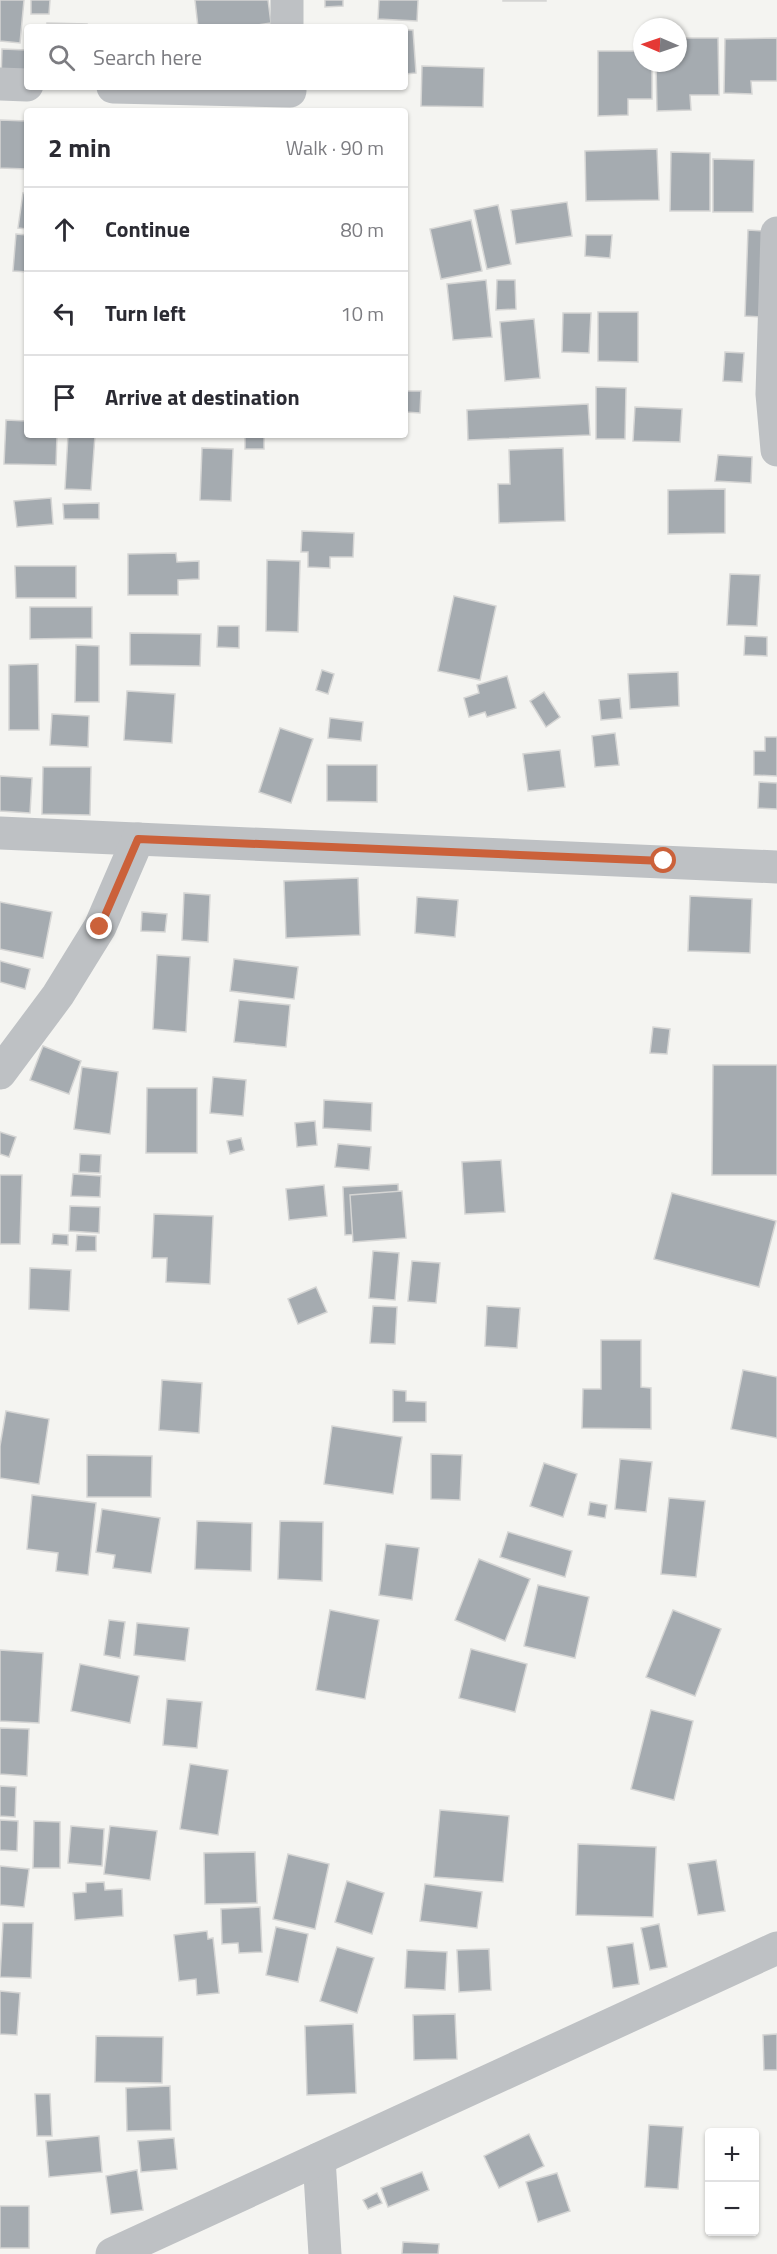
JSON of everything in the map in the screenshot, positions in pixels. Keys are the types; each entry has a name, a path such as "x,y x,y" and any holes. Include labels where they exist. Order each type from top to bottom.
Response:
{"street":[{"path":"287,0 287,24"},
{"path":"0,84 24,85"},
{"path":"246,90 290,90"},
{"path":"777,233 772,393 777,450"},
{"path":"0,833 777,867"},
{"path":"0,1073 58,995 100,927 138,839"},
{"path":"112,2254 777,1948"},
{"path":"319,2159 325,2254"}],"building":[{"path":"0,0 24,0 20,43 0,41"},
{"path":"31,0 50,0 49,14 31,14"},
{"path":"195,0 268,0 271,23 198,24"},
{"path":"325,0 343,0 343,6 325,7"},
{"path":"379,0 418,0 417,21 378,19"},
{"path":"546,0 546,1 503,1"},
{"path":"408,30 413,30 416,73 408,74"},
{"path":"687,38 718,38 719,95 690,95 691,110 657,111 656,72 687,72"},
{"path":"777,38 777,81 751,81 752,94 724,93 725,39"},
{"path":"2,49 24,50 24,81 1,80"},
{"path":"598,51 633,51 633,72 652,72 652,99 628,99 628,115 598,116"},
{"path":"422,66 484,68 483,107 421,106"},
{"path":"0,120 24,121 24,169 0,168"},
{"path":"657,149 659,200 586,201 585,151"},
{"path":"671,152 710,153 710,211 670,211"},
{"path":"713,159 754,160 753,212 713,212"},
{"path":"23,193 24,229 18,228"},
{"path":"567,202 572,236 516,244 511,210"},
{"path":"498,205 511,264 487,269 474,210"},
{"path":"471,220 482,271 441,279 430,229"},
{"path":"748,230 765,231 762,317 745,316"},
{"path":"16,234 24,235 24,272 13,271"},
{"path":"586,235 612,235 610,258 585,256"},
{"path":"486,280 492,337 453,340 447,284"},
{"path":"497,280 515,280 516,309 496,310"},
{"path":"598,312 638,312 638,362 598,361"},
{"path":"563,313 591,313 589,353 562,352"},
{"path":"534,319 540,378 505,381 500,322"},
{"path":"725,352 744,353 742,382 723,381"},
{"path":"596,387 626,388 625,439 596,439"},
{"path":"408,391 421,391 420,413 408,412"},
{"path":"588,404 590,435 468,440 467,410"},
{"path":"635,407 682,409 680,442 633,441"},
{"path":"6,420 24,421 24,438 57,438 56,465 4,464"},
{"path":"68,438 95,438 91,490 65,489"},
{"path":"245,438 264,438 264,449 245,449"},
{"path":"202,448 233,449 231,501 200,500"},
{"path":"563,448 565,521 499,523 498,484 510,484 509,450"},
{"path":"718,455 752,457 751,483 715,481"},
{"path":"725,489 725,533 668,534 668,490"},
{"path":"51,498 53,524 17,527 14,501"},
{"path":"99,503 99,519 64,519 63,504"},
{"path":"302,531 354,533 353,557 330,557 330,568 308,567 308,552 301,552"},
{"path":"176,553 177,562 199,561 199,579 178,580 178,595 128,595 128,554"},
{"path":"267,560 300,561 298,632 266,631"},
{"path":"15,566 76,566 76,598 16,598"},
{"path":"730,574 760,575 757,626 727,625"},
{"path":"454,596 496,606 480,680 438,671"},
{"path":"30,607 92,607 92,638 30,639"},
{"path":"218,626 239,626 239,648 217,647"},
{"path":"130,633 201,634 200,666 130,665"},
{"path":"745,636 767,637 767,656 744,655"},
{"path":"76,645 99,646 99,702 75,702"},
{"path":"38,664 39,730 9,730 9,665"},
{"path":"322,670 334,674 328,694 316,690"},
{"path":"678,672 679,706 630,709 628,674"},
{"path":"507,676 516,708 487,717 485,712 469,717 464,698 479,693 477,685"},
{"path":"127,691 175,694 172,743 124,740"},
{"path":"544,692 560,717 546,727 530,701"},
{"path":"620,698 622,718 601,720 599,700"},
{"path":"52,714 89,716 88,747 50,745"},
{"path":"330,718 363,722 361,741 328,738"},
{"path":"280,728 313,739 291,803 259,792"},
{"path":"615,733 619,765 595,767 592,736"},
{"path":"765,737 777,737 777,776 754,775 754,751 765,751"},
{"path":"560,750 565,787 528,791 523,754"},
{"path":"327,765 377,765 377,802 327,801"},
{"path":"43,767 91,767 90,815 42,814"},
{"path":"0,776 32,778 30,813 0,811"},
{"path":"759,782 777,783 777,809 758,808"},
{"path":"358,878 360,935 286,938 284,881"},
{"path":"184,893 210,895 208,942 182,940"},
{"path":"690,896 752,899 750,953 688,951"},
{"path":"417,897 458,900 455,937 415,933"},
{"path":"0,902 52,912 43,958 0,949"},
{"path":"142,912 167,914 165,932 141,931"},
{"path":"157,955 190,957 186,1032 153,1029"},
{"path":"234,959 298,967 294,999 230,991"},
{"path":"0,961 30,969 25,989 0,982"},
{"path":"239,1000 290,1005 286,1047 234,1042"},
{"path":"653,1027 670,1029 667,1054 650,1053"},
{"path":"43,1046 81,1061 69,1094 30,1080"},
{"path":"713,1065 777,1065 777,1175 712,1175"},
{"path":"82,1067 118,1072 110,1134 74,1129"},
{"path":"213,1077 246,1080 243,1116 210,1113"},
{"path":"147,1088 197,1088 197,1153 146,1153"},
{"path":"324,1100 372,1103 371,1131 323,1128"},
{"path":"315,1121 317,1145 297,1147 295,1123"},
{"path":"0,1132 16,1137 9,1157 0,1154"},
{"path":"241,1138 244,1150 230,1154 227,1141"},
{"path":"338,1144 371,1147 369,1170 335,1167"},
{"path":"80,1154 101,1155 100,1173 79,1172"},
{"path":"501,1160 505,1212 465,1214 462,1162"},
{"path":"73,1174 101,1176 100,1197 71,1196"},
{"path":"0,1175 22,1175 20,1244 0,1244"},
{"path":"398,1184 400,1232 345,1235 343,1187"},
{"path":"324,1185 327,1216 289,1220 286,1189"},
{"path":"402,1191 406,1238 353,1242 350,1195"},
{"path":"672,1193 776,1221 759,1287 654,1259"},
{"path":"70,1206 100,1207 99,1233 69,1231"},
{"path":"154,1214 213,1216 210,1284 166,1282 167,1258 152,1258"},
{"path":"53,1234 68,1235 68,1245 52,1244"},
{"path":"77,1235 96,1236 96,1251 76,1251"},
{"path":"373,1251 399,1253 395,1300 369,1298"},
{"path":"412,1261 440,1263 436,1303 408,1301"},
{"path":"30,1268 71,1270 69,1311 29,1309"},
{"path":"316,1287 327,1312 298,1324 288,1299"},
{"path":"373,1306 397,1307 395,1344 370,1343"},
{"path":"487,1306 520,1308 517,1348 485,1346"},
{"path":"601,1340 641,1340 641,1387 651,1388 651,1429 582,1428 583,1389 601,1389"},
{"path":"743,1370 777,1377 777,1438 731,1429"},
{"path":"162,1380 202,1383 199,1433 159,1430"},
{"path":"393,1390 406,1391 406,1401 426,1402 426,1422 393,1422"},
{"path":"6,1411 49,1419 39,1484 0,1478 0,1446"},
{"path":"332,1426 402,1437 393,1494 324,1484"},
{"path":"431,1454 462,1455 460,1500 431,1499"},
{"path":"87,1455 152,1456 151,1497 87,1497"},
{"path":"620,1459 652,1462 646,1512 615,1509"},
{"path":"544,1463 577,1474 563,1517 530,1506"},
{"path":"32,1495 96,1503 88,1575 56,1571 58,1553 27,1549"},
{"path":"669,1498 705,1501 696,1577 661,1574"},
{"path":"590,1502 607,1505 605,1518 588,1515"},
{"path":"102,1509 160,1518 151,1573 113,1568 115,1555 96,1552"},
{"path":"197,1521 252,1523 251,1571 195,1569"},
{"path":"280,1521 323,1522 322,1581 278,1579"},
{"path":"508,1532 572,1551 565,1577 500,1557"},
{"path":"386,1544 419,1548 412,1600 379,1595"},
{"path":"479,1559 530,1579 505,1641 455,1620"},
{"path":"538,1585 589,1597 575,1658 524,1646"},
{"path":"330,1610 379,1620 365,1699 316,1690"},
{"path":"673,1610 721,1629 695,1696 646,1677"},
{"path":"109,1620 125,1622 120,1658 104,1655"},
{"path":"137,1623 189,1628 185,1661 134,1655"},
{"path":"471,1649 527,1664 515,1712 459,1698"},
{"path":"0,1650 43,1653 39,1723 0,1721"},
{"path":"80,1664 139,1676 130,1723 71,1711"},
{"path":"167,1699 202,1702 197,1748 163,1745"},
{"path":"651,1710 693,1721 674,1800 631,1789"},
{"path":"0,1728 29,1729 27,1776 0,1774"},
{"path":"190,1764 228,1770 218,1835 180,1829"},
{"path":"0,1786 16,1787 15,1817 0,1816"},
{"path":"440,1810 509,1816 503,1882 434,1877"},
{"path":"0,1820 18,1821 17,1851 0,1850"},
{"path":"34,1821 60,1822 60,1868 33,1868"},
{"path":"71,1826 104,1829 102,1866 68,1863"},
{"path":"110,1826 157,1831 150,1880 104,1874"},
{"path":"578,1844 656,1847 653,1917 576,1915"},
{"path":"255,1852 257,1903 205,1904 204,1853"},
{"path":"288,1854 329,1864 315,1929 273,1919"},
{"path":"716,1860 725,1911 698,1915 688,1864"},
{"path":"0,1866 29,1869 24,1907 0,1905"},
{"path":"347,1881 384,1893 372,1934 335,1922"},
{"path":"104,1882 105,1890 122,1889 123,1916 75,1920 73,1893 86,1892 86,1883"},
{"path":"425,1884 482,1892 477,1928 420,1921"},
{"path":"260,1907 262,1952 239,1953 238,1943 222,1944 221,1909"},
{"path":"3,1923 33,1923 31,1978 0,1977"},
{"path":"659,1924 667,1967 650,1970 641,1928"},
{"path":"276,1927 308,1934 298,1982 266,1975"},
{"path":"207,1931 208,1939 213,1938 219,1993 197,1995 196,1979 179,1981 174,1935"},
{"path":"633,1943 639,1984 613,1988 607,1947"},
{"path":"337,1947 374,1958 357,2013 320,2001"},
{"path":"489,1949 491,1990 459,1992 457,1950"},
{"path":"407,1950 447,1952 445,1990 405,1988"},
{"path":"0,1991 20,1993 17,2035 0,2034"},
{"path":"455,2014 457,2059 414,2060 413,2015"},
{"path":"353,2024 356,2093 307,2095 305,2026"},
{"path":"777,2034 777,2070 764,2070 763,2035"},
{"path":"96,2036 163,2037 162,2083 95,2082"},
{"path":"170,2086 171,2130 127,2131 126,2088"},
{"path":"35,2094 50,2094 52,2136 37,2136"},
{"path":"649,2125 683,2127 678,2189 645,2187"},
{"path":"529,2134 544,2166 499,2188 484,2156"},
{"path":"99,2136 102,2172 49,2177 46,2141"},
{"path":"174,2138 177,2169 141,2172 138,2141"},
{"path":"137,2170 143,2210 111,2214 106,2176"},
{"path":"422,2172 429,2190 388,2207 381,2188"},
{"path":"557,2173 570,2211 538,2222 526,2182"},
{"path":"377,2193 382,2203 368,2209 363,2200"},
{"path":"0,2206 29,2206 29,2248 0,2248"},
{"path":"403,2242 439,2244 438,2254 402,2254"}],"route":[{"path":"100,927 138,839 664,861"}]}
